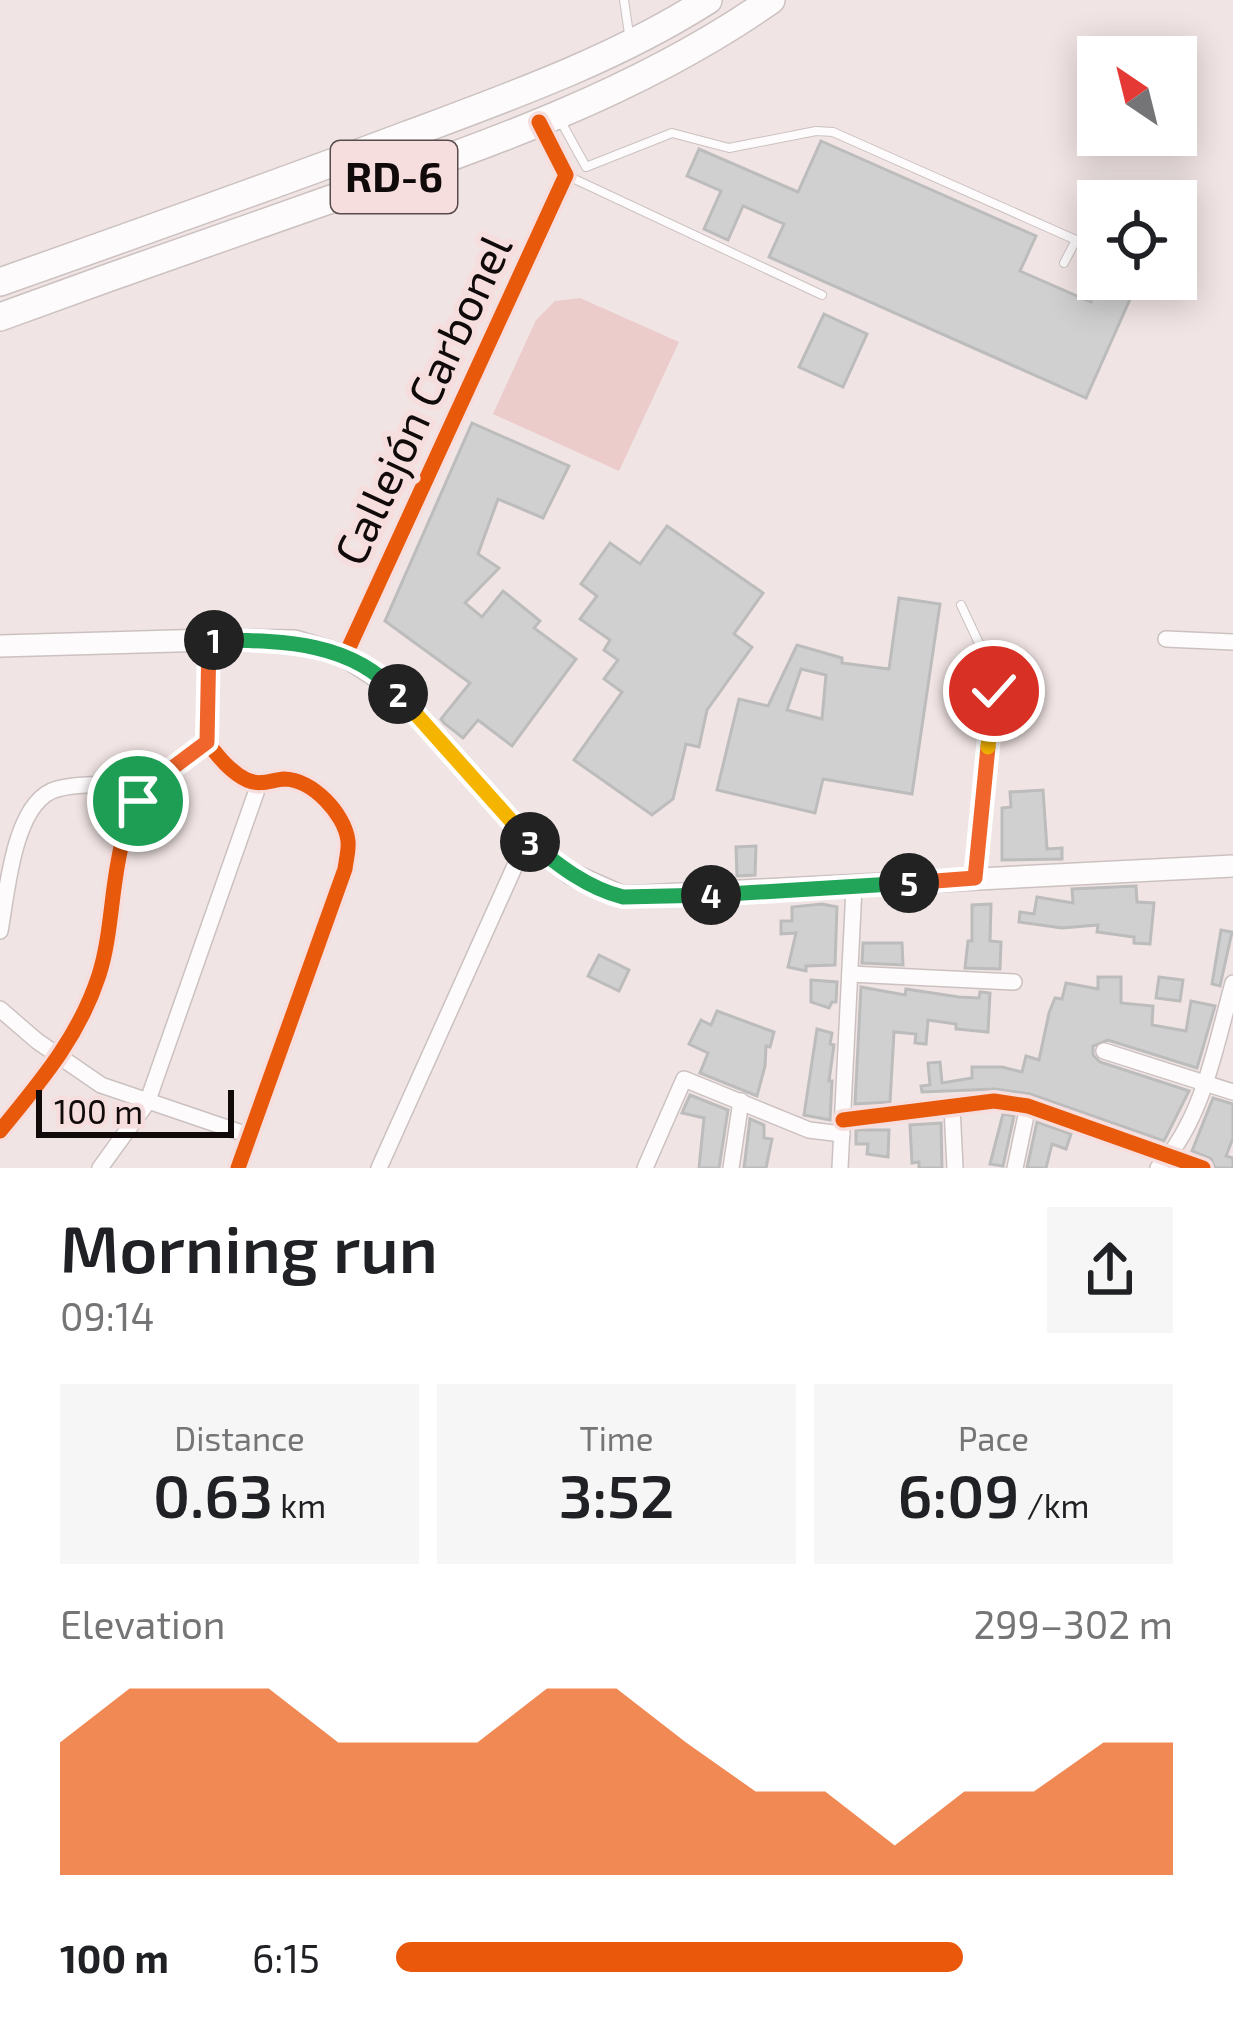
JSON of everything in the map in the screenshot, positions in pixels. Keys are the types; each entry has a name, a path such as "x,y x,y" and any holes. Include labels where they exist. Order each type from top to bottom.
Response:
{"highway":[{"name":"RD-6","path":"0,282 221,205 570,72 708,0"},
{"name":"RD-6","path":"0,317 548,118 672,62 771,0"}],"main road":[{"path":"0,646 295,641 345,656 391,686 526,839 571,874 623,897 1233,866"}],"street":[{"path":"548,118 566,175"},
{"name":"Callejón Carbonel","path":"345,656 566,175"},
{"path":"1166,639 1233,641"},
{"path":"209,640 207,742 245,780 259,784 288,779 324,798 349,845 345,869 238,1168"},
{"path":"0,1131 62,1057 100,974 124,838 138,801 151,784 207,742"},
{"path":"0,931 24,821 34,804 53,790 151,784"},
{"path":"100,1168 147,1102 259,784"},
{"path":"379,1168 526,839"},
{"path":"840,1168 854,887"},
{"path":"850,974 1014,982"},
{"path":"1158,1168 1172,1154 1206,1081 1233,983"},
{"path":"0,1009 101,1085 248,1135"},
{"path":"1104,1051 1233,1092"},
{"path":"645,1168 684,1079 809,1130 994,1101 1028,1106 1203,1168"},
{"path":"731,1168 742,1101"},
{"path":"1015,1168 1028,1106"},
{"path":"952,1107 955,1168"}],"lane":[{"path":"624,0 631,41"},
{"path":"548,118 586,167 672,133 729,148 816,131 833,133 1076,240 1064,263"},
{"path":"566,175 822,295"},
{"path":"961,605 994,675 975,878"}],"shaded area":[{"path":"580,298 679,342 619,471 493,414 536,320 555,301"}],"building":[{"path":"821,141 1036,236 1020,271 1077,296 1077,300 1130,300 1086,398 769,257 784,224 743,206 728,240 704,229 721,191 687,176 699,149 798,192"},
{"path":"824,314 867,334 843,387 799,367"},
{"path":"472,423 569,466 543,518 498,499 478,554 499,568 465,603 482,617 503,591 540,621 534,628 576,659 512,746 478,720 463,738 444,723 441,719 470,683 385,621"},
{"path":"667,526 763,593 734,634 752,647 707,710 699,747 686,744 673,799 652,815 574,760 622,692 604,679 618,660 604,650 610,640 580,619 597,596 581,584 610,543 640,564"},
{"path":"899,598 940,604 912,794 823,779 815,813 717,790 739,699 768,706 797,645 842,658 842,663 889,669","holes":["801,669 826,675 822,719 787,710"]},
{"path":"1043,790 1047,849 1062,848 1062,859 1002,860 1002,808 1011,807 1010,792"},
{"path":"756,846 755,875 737,876 736,847"},
{"path":"1136,886 1137,902 1154,903 1150,944 1097,932 1098,925 1062,928 1019,922 1020,912 1034,914 1037,897 1073,903 1072,889"},
{"path":"991,904 990,941 1001,942 1000,969 965,968 968,941 972,941 972,905"},
{"path":"792,907 837,907 835,965 806,966 806,971 788,967 796,933 781,934 781,921 792,921"},
{"path":"1221,930 1232,932 1220,986 1212,984"},
{"path":"863,943 902,943 903,965 862,963"},
{"path":"599,955 629,970 619,991 588,976"},
{"path":"1098,977 1121,977 1121,1003 1153,1006 1152,1025 1186,1031 1191,1001 1215,1006 1197,1068 1108,1040 1093,1046 1093,1055 1100,1062 1189,1091 1164,1141 1030,1094 995,1089 922,1092 921,1086 930,1085 928,1063 940,1062 942,1083 972,1078 972,1067 1022,1072 1026,1056 1039,1060 1049,1013 1055,998 1062,999 1066,983 1098,989"},
{"path":"1159,977 1183,980 1180,1001 1156,998"},
{"path":"811,980 837,982 836,1002 829,1008 811,1002"},
{"path":"861,987 905,995 906,989 979,998 980,992 990,993 988,1032 928,1020 926,1044 915,1043 916,1034 894,1032 890,1102 855,1104"},
{"path":"717,1011 774,1032 770,1047 766,1046 757,1096 700,1073 708,1053 689,1044 701,1020 711,1025"},
{"path":"817,1029 832,1033 830,1044 834,1045 830,1120 804,1115"},
{"path":"690,1095 728,1110 719,1168 699,1168 704,1118 682,1113"},
{"path":"1213,1098 1233,1104 1233,1138 1226,1156 1233,1158 1233,1168 1215,1168 1211,1159 1192,1151"},
{"path":"1003,1114 1014,1116 1003,1166 990,1164"},
{"path":"750,1119 764,1125 764,1138 772,1139 766,1168 744,1168"},
{"path":"1037,1122 1071,1134 1066,1149 1052,1144 1046,1168 1027,1168"},
{"path":"941,1123 942,1168 919,1168 919,1162 912,1163 910,1125"},
{"path":"856,1130 889,1130 888,1157 867,1154 868,1144 856,1144"}],"cycle path":[{"path":"345,656 566,175 539,122"},
{"path":"209,640 207,742 247,780 284,779 316,791 341,820 348,844 345,869 238,1168"},
{"path":"0,1131 57,1058 91,997 105,952 119,854 135,808 161,775 207,742"},
{"path":"843,1120 994,1101 1028,1106 1203,1168"}],"route":[{"path":"138,801 165,772 207,742 209,640 295,641 345,656 391,686 526,839 571,874 609,894 678,896 975,878 994,691"}]}
